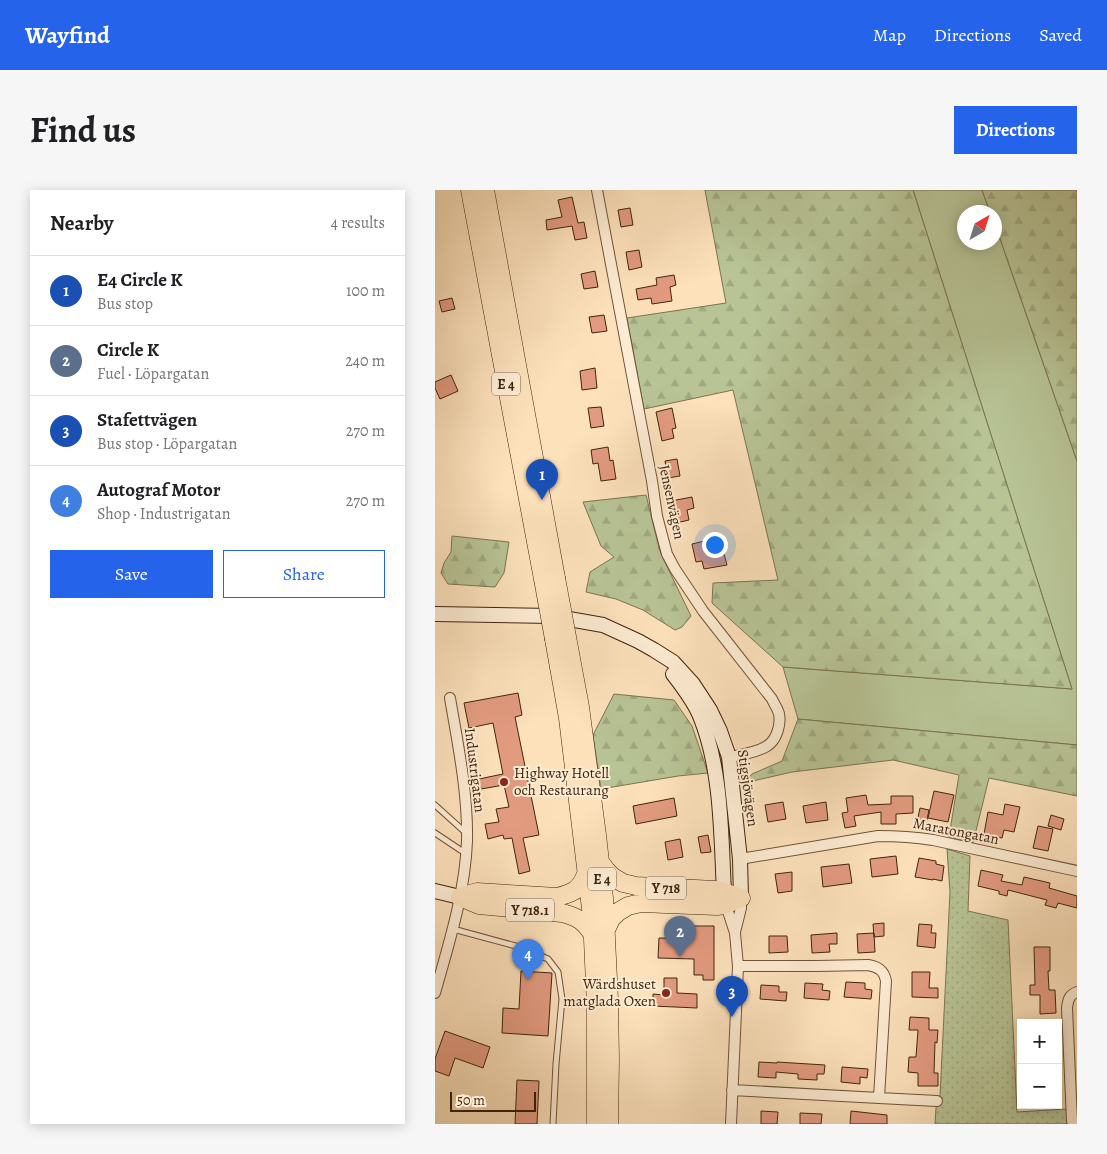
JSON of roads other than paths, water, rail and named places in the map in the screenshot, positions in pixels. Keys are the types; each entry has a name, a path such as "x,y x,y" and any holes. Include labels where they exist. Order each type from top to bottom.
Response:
{"highway":[{"name":"E 4","path":"470,190 549,578"},
{"name":"E 4","path":"485,190 560,638 586,874 599,933 610,1052 609,1124"},
{"name":"E 4","path":"560,638 580,707 604,898 599,933 596,997 596,1124"},
{"name":"Y 718","path":"600,862 613,877 623,883 636,886 715,890 730,898"},
{"name":"Y 718.1","path":"460,897 477,892 557,898 578,889 583,884 586,874"},
{"name":"Y 718.1","path":"460,897 479,904 562,913 579,919 599,933"},
{"name":"Y 718","path":"599,933 618,912 628,906 641,902 707,906 730,898"}],"main road":[{"name":"Stigsjövägen","path":"435,614 571,618 603,625 638,641 673,662 693,684 711,710 729,757 741,859 730,898"},
{"name":"Stigsjövägen","path":"654,650 684,689 699,715 709,744 717,789 730,898"},
{"name":"Y 718.1","path":"435,891 460,897"}],"street":[{"name":"Jensenvägen","path":"597,190 657,516 667,554 703,611 772,699 779,712 776,736 768,746 749,753 729,757"},
{"name":"Industrigatan","path":"435,993 437,979 460,897 466,853 467,814 464,783 451,698"},
{"name":"Maratongatan","path":"741,859 878,836 904,836 933,840 1077,871"},
{"path":"730,898 738,966 731,1124"},
{"path":"730,898 741,908 735,933"},
{"path":"738,966 868,965 881,970 885,975 886,981 879,1098"},
{"path":"1077,992 1068,999 1067,1008 1072,1121 1077,1121"},
{"path":"732,1090 937,1101"}],"lane":[{"path":"435,805 467,834"},
{"path":"435,834 466,853"},
{"path":"452,929 523,948 548,959 558,972 562,999 553,1124"}],"place":[{"name":"E4 Circle K","path":"542,500"},
{"name":"Highway Hotell och Restaurang","path":"504,782"},
{"name":"Circle K","path":"680,957"},
{"name":"Autograf Motor","path":"528,980"},
{"name":"Wärdshuset matglada Oxen","path":"666,993"},
{"name":"Stafettvägen","path":"732,1017"}]}
